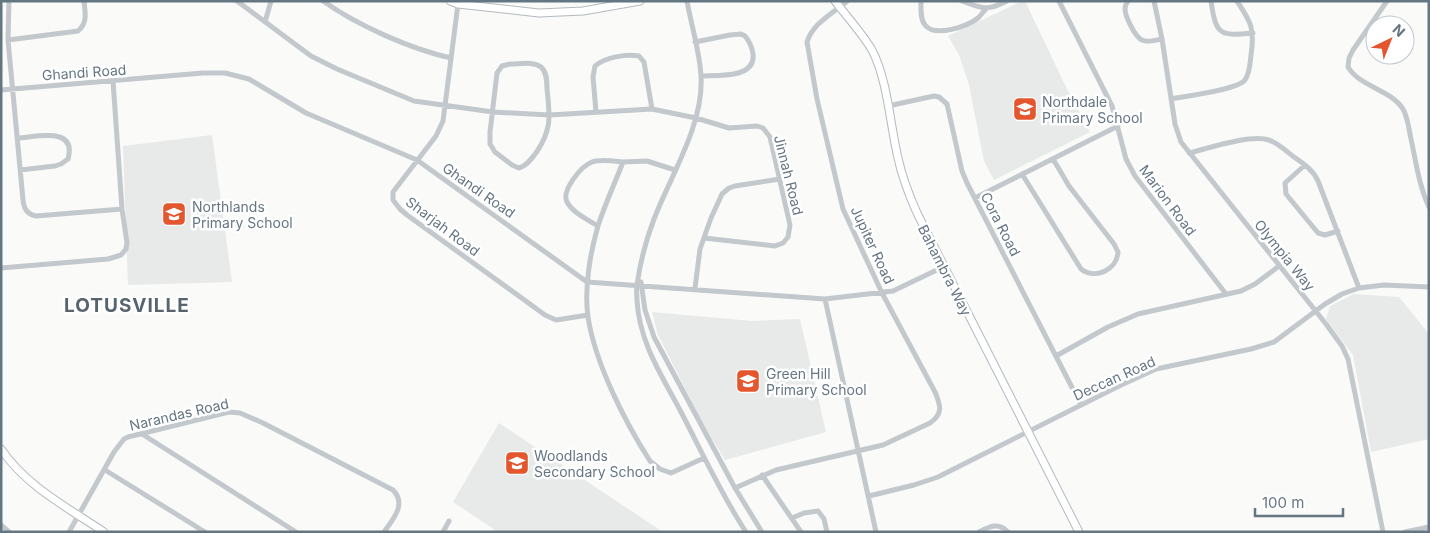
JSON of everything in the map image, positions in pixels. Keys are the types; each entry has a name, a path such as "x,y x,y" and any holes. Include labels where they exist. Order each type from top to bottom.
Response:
{"street":[{"path":"9,1 8,40 20,170 26,211 31,215 122,209"},
{"path":"8,40 78,32 84,25 85,20 84,1"},
{"name":"Jinnah Road","path":"237,1 311,56 414,102 493,112 549,114 652,109 696,118 729,128 757,126 763,128 770,137 780,179 790,225 788,237 783,243 776,246 704,238"},
{"path":"265,22 271,1"},
{"path":"323,1 348,18 417,48 450,58"},
{"path":"450,1 458,4 539,13 583,12 640,1"},
{"path":"687,1 701,76 696,118 642,256 639,278 640,322 647,346 717,484 746,532"},
{"name":"Jupiter Road","path":"847,1 837,4 813,30 807,42 817,99 843,210 882,293 935,392 941,407 938,416 930,423 895,441 857,452"},
{"path":"921,1 925,25 932,29 940,30 959,28 973,21 986,9"},
{"path":"962,1 986,9 1008,1"},
{"name":"Marion Road","path":"1059,1 1112,106 1126,159 1135,176 1226,294"},
{"path":"1128,1 1125,8 1135,34 1146,41 1162,39"},
{"name":"Olympia Way","path":"1154,1 1177,132 1189,153 1336,337 1348,359 1382,532"},
{"path":"1211,1 1215,22 1223,33 1228,35 1253,32"},
{"path":"1171,99 1225,89 1240,84 1246,78 1250,68 1253,32 1250,22 1237,1"},
{"path":"1387,1 1349,58 1348,66 1355,75 1388,95 1402,108 1408,122 1422,189 1429,207"},
{"name":"Sharjah Road","path":"458,4 450,58 446,106 441,127 393,192 392,200 400,209 545,315 556,320 588,315"},
{"name":"Bahambra Way","path":"837,4 872,50 888,106 903,177 917,213 1079,532"},
{"path":"695,42 736,34 745,36 751,45 753,58 752,64 747,70 732,74 701,76"},
{"path":"596,112 593,77 595,66 602,61 628,56 638,56 644,62 652,109"},
{"path":"510,64 540,66 545,72 549,114 545,138 530,161 519,168 512,165 492,148 490,138 496,78 499,69 510,64"},
{"name":"Ghandi Road","path":"1,90 203,73 226,73 237,76 264,87 306,113 417,160 587,282"},
{"path":"1,268 108,259 121,255 126,249 112,81"},
{"name":"Cora Road","path":"888,106 934,96 944,100 950,112 962,171 1081,405"},
{"path":"976,198 1118,126"},
{"path":"18,138 60,136 69,145 68,159 61,164 20,170"},
{"path":"1189,153 1247,139 1260,138 1270,140 1305,165 1314,173 1318,181 1359,288"},
{"path":"1022,174 1081,269 1090,274 1108,270 1118,256 1118,252 1114,244 1069,186 1053,159"},
{"path":"598,226 568,204 565,197 566,192 582,169 588,164 597,161 647,161 675,170"},
{"path":"623,162 598,226 587,282 588,315 596,347 612,390 650,461 660,469 670,473 704,458"},
{"path":"1305,165 1285,183 1286,194 1318,233 1325,235 1338,231"},
{"path":"695,288 698,261 704,238 718,200 725,190 735,186 780,179"},
{"path":"1056,356 1108,327 1138,314 1247,289 1279,266"},
{"path":"587,282 695,288 825,299 893,291 943,267"},
{"path":"639,285 654,337 735,488 762,532"},
{"name":"Deccan Road","path":"868,496 927,481 1156,369 1274,342 1333,298 1359,288 1384,285 1429,287"},
{"path":"825,299 876,532"},
{"name":"Narandas Road","path":"69,532 114,452 128,437 224,413 240,413 263,422 393,490 398,496 398,510 384,532"},
{"path":"142,434 296,532"},
{"path":"1,449 33,485 104,532"},
{"path":"735,488 762,475 857,452"},
{"path":"105,470 205,532"},
{"path":"762,475 801,532"},
{"path":"792,518 811,511 818,512 824,519 827,532"},
{"path":"443,532 449,522"},
{"path":"1,525 9,532"},
{"path":"979,532 996,525 1003,527 1008,532"},
{"path":"1405,532 1429,528"}],"shaded area":[{"name":"Northdale Primary School","path":"1025,1 1065,85 1090,132 994,180 984,161 969,85 959,55 948,36"},
{"name":"Northlands Primary School","path":"212,135 232,282 128,285 123,146"},
{"path":"1354,294 1399,297 1429,334 1429,439 1371,452 1353,355 1326,319 1330,306"},
{"name":"Green Hill Primary School","path":"652,312 752,321 800,319 826,432 725,460 704,426 658,335"},
{"name":"Woodlands Secondary School","path":"499,423 663,532 498,532 453,502"}],"place":[{"name":"Northdale Primary School","path":"1025,109"},
{"name":"Northlands Primary School","path":"174,214"},
{"name":"Green Hill Primary School","path":"748,381"},
{"name":"Woodlands Secondary School","path":"517,463"}],"district":[{"name":"LOTUSVILLE","path":"127,305"}]}
